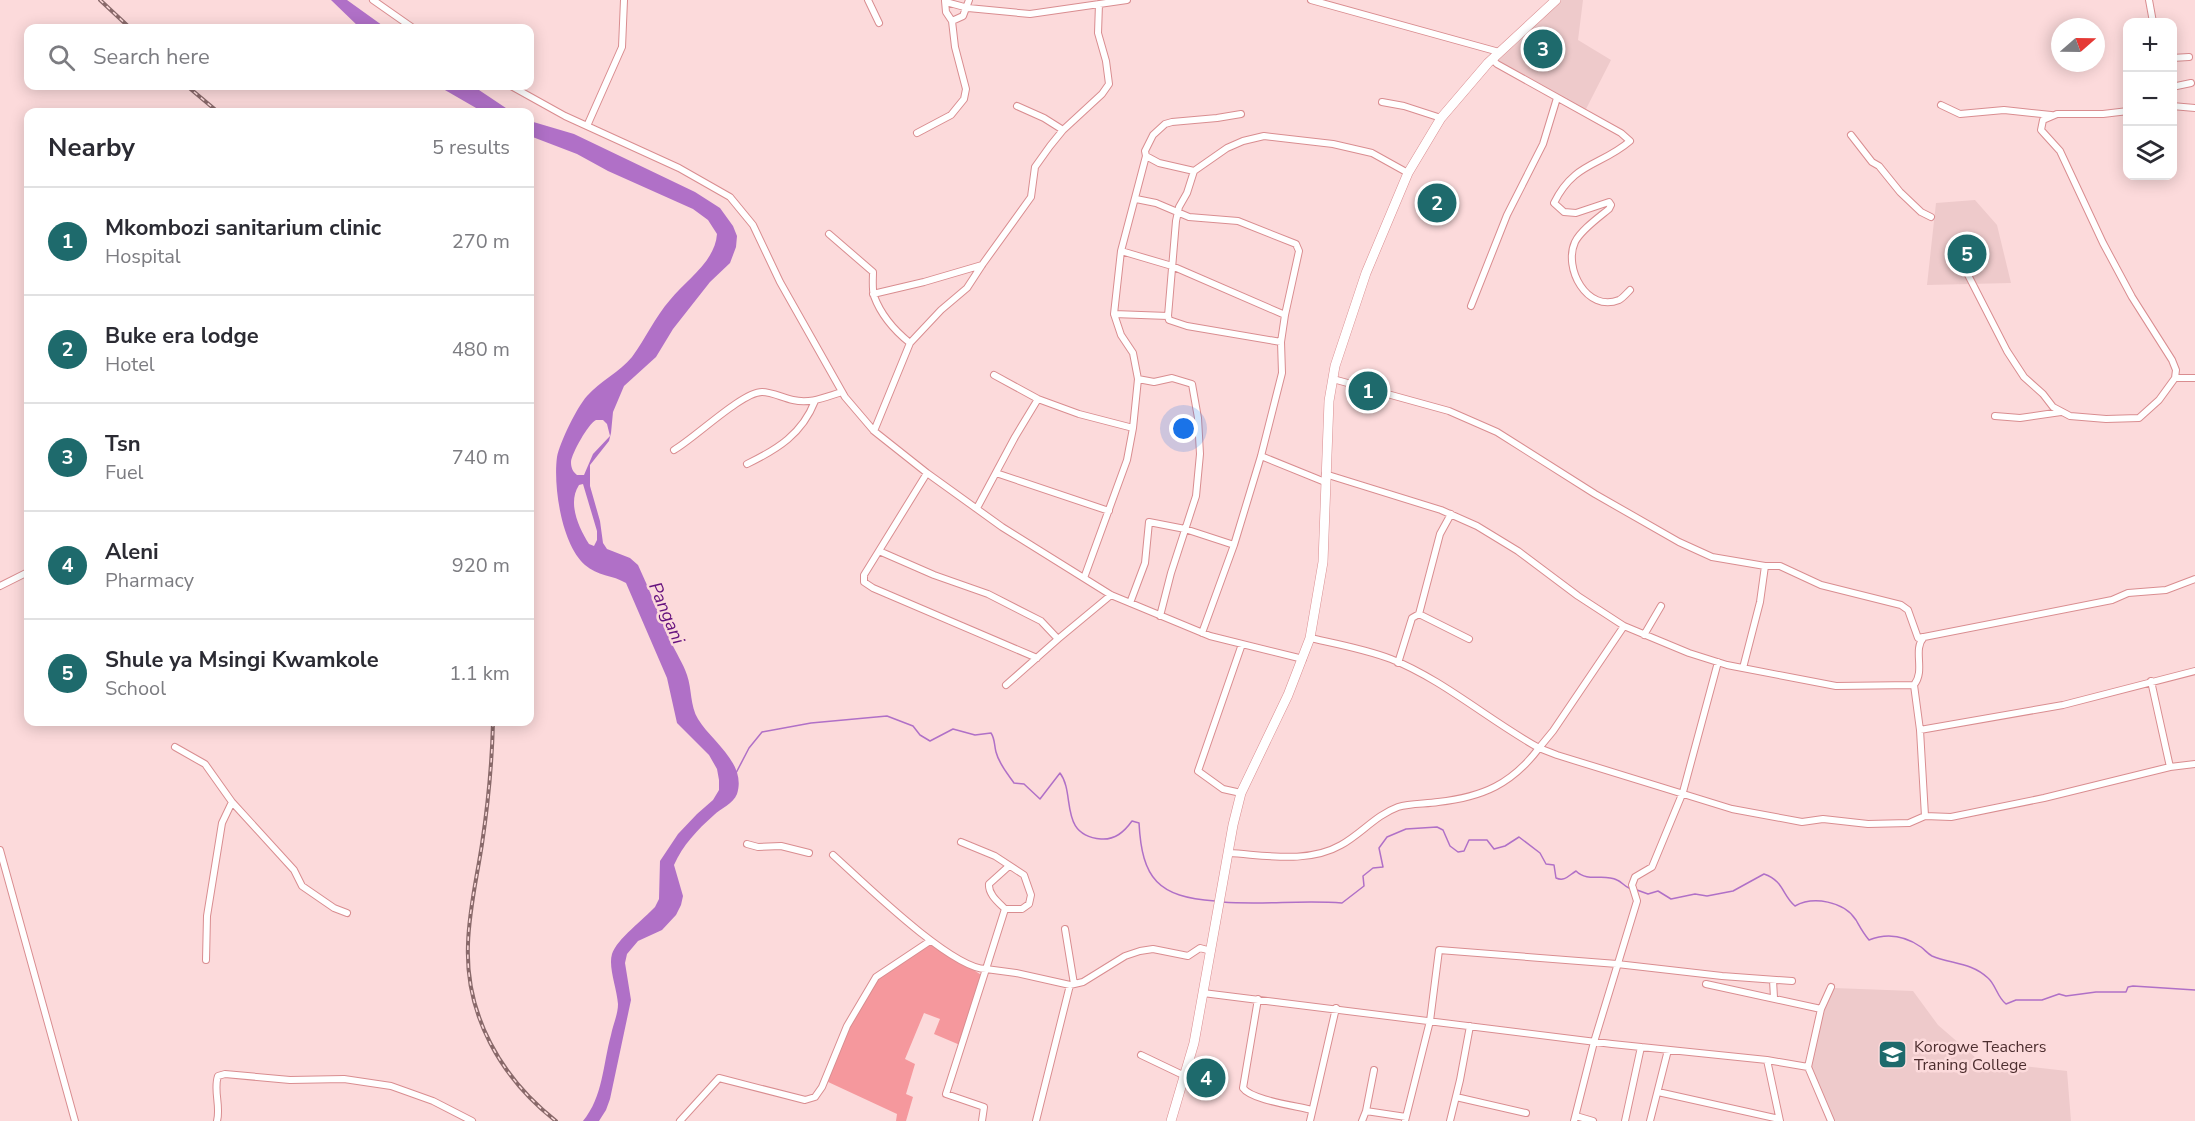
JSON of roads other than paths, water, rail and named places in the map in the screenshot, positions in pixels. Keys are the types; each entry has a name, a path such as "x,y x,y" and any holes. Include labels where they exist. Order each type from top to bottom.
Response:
{"highway":[{"path":"1171,1121 1194,1043 1241,793 1288,695 1304,659 1310,638 1323,562 1329,401 1335,366 1366,273 1408,173 1442,118 1495,56 1556,0"}],"street":[{"path":"373,0 407,24"},
{"path":"587,126 622,47 624,0"},
{"path":"868,0 879,23"},
{"path":"952,21 963,16 968,8 969,0"},
{"path":"917,133 951,115 963,99 966,89 955,47 952,21 946,12 945,1 968,8 1030,14 1127,0"},
{"path":"1311,0 1495,56 1497,64 1621,133 1630,141 1580,170 1554,203 1564,212 1576,213 1609,202 1611,205 1609,209 1576,240 1571,254 1572,267 1577,280 1587,294 1601,301 1620,300 1630,290"},
{"path":"2149,0 2152,18"},
{"path":"874,431 910,343 941,310 968,288 1031,197 1035,167 1063,130 1102,94 1109,84 1098,33 1099,4"},
{"path":"2177,58 2189,57"},
{"path":"2177,86 2191,83"},
{"path":"519,90 587,126 679,168 730,197 753,225 780,282 842,392 874,431 927,473 1111,595 1202,633 1304,659"},
{"path":"1471,306 1507,215 1543,144 1557,98"},
{"path":"1383,102 1442,118"},
{"path":"1941,105 1960,114 2004,110 2052,115 2123,112"},
{"path":"1017,106 1044,118 1063,130"},
{"path":"2177,106 2195,108"},
{"path":"1084,578 1127,460 1133,428 1138,379 1133,353 1121,335 1114,314 1121,251 1136,199 1137,184 1146,156 1145,151 1153,135 1164,124 1241,114"},
{"path":"1965,269 2007,351 2024,376 2053,407 2062,412 2070,416 2106,419 2139,418 2159,400 2175,378 2176,370 2172,360 2112,261 2060,151 2042,130 2043,120 2052,115"},
{"path":"1851,135 1900,192 1921,212 1930,217"},
{"path":"1281,342 1187,326 1169,320 1178,213 1194,171 1227,148 1242,141 1264,136 1333,144 1372,153 1408,173"},
{"path":"1146,156 1159,163 1194,171"},
{"path":"1136,199 1189,217 1238,221 1296,244 1299,251 1281,342 1282,373 1261,456 1234,545 1202,633"},
{"path":"829,234 873,272 873,294 895,331 910,343"},
{"path":"1121,251 1172,266 1285,315"},
{"path":"873,294 982,265"},
{"path":"1114,314 1168,316"},
{"path":"994,375 1038,399 1079,414 1133,428"},
{"path":"1138,379 1154,382 1172,378 1192,384 1198,417 1200,454 1196,496 1160,615"},
{"path":"2175,378 2195,378"},
{"path":"1333,379 1449,411 1497,432 1595,494 1679,542 1712,557 1765,566 1780,566 1821,585 1902,605 1908,610 1918,638 2112,600 2128,593 2166,590 2195,579"},
{"path":"674,450 687,443 741,400 761,392 815,402 842,392"},
{"path":"977,508 1038,399"},
{"path":"747,464 771,452 794,434 808,418 815,402"},
{"path":"1995,416 2020,418 2062,412"},
{"path":"1261,456 1325,478 1357,483 1451,514 1477,526 1518,551 1578,596 1624,626 1718,662 1836,686 1914,685"},
{"path":"927,473 864,575 864,582 1037,658"},
{"path":"996,473 1109,511"},
{"path":"1398,663 1412,618 1419,614 1440,534 1451,514"},
{"path":"1130,603 1145,563 1149,522 1185,529 1234,545"},
{"path":"879,552 988,594 1041,621 1058,639"},
{"path":"1743,668 1760,602 1765,566"},
{"path":"0,586 24,574"},
{"path":"1006,685 1111,595"},
{"path":"1644,635 1661,606"},
{"path":"1419,614 1469,639"},
{"path":"1229,853 1316,855 1339,847 1372,821 1398,807 1468,799 1506,781 1520,770 1553,730 1624,626"},
{"path":"1924,637 1919,646 1920,672 1914,685 1920,730 1925,816"},
{"path":"1310,638 1345,645 1398,663 1438,684 1539,748 1557,755 1732,809 1802,822 1823,819 1868,824 1909,823 1925,816 1951,817 2170,767 2195,764"},
{"path":"1241,793 1223,789 1198,771 1242,644"},
{"path":"1593,1121 1575,1119 1594,1042 1636,901 1632,885 1635,877 1652,867 1683,792 1718,662"},
{"path":"1920,730 2063,705 2195,671"},
{"path":"2151,681 2170,767"},
{"path":"175,747 205,764 232,802 294,870 302,886 334,908 347,913"},
{"path":"206,960 207,916 222,823 232,802"},
{"path":"961,842 995,856 1024,875 1031,895 1029,904 1022,909 1005,909 991,894 989,884 1008,866"},
{"path":"747,844 758,847 781,846 809,853"},
{"path":"0,850 75,1121"},
{"path":"833,855 930,940 976,969 1016,973 1072,985 1083,982 1125,956 1140,951 1153,949 1188,956 1200,948 1211,951"},
{"path":"982,1121 984,1107 946,1094 1005,909"},
{"path":"1036,1121 1072,985 1065,929"},
{"path":"680,1121 719,1078 805,1100 815,1097 822,1087 847,1026 876,977 930,940"},
{"path":"1366,1111 1406,1119 1430,1021 1439,950 1792,981"},
{"path":"1773,980 1774,998"},
{"path":"1706,984 1821,1009"},
{"path":"1831,987 1821,1009 1808,1067 1831,1121"},
{"path":"1203,993 1594,1042 1767,1060 1808,1067"},
{"path":"1258,999 1243,1088 1245,1092 1265,1099 1312,1110"},
{"path":"1310,1121 1336,1008"},
{"path":"1450,1121 1470,1026"},
{"path":"1625,1121 1641,1047"},
{"path":"1650,1121 1668,1050"},
{"path":"1141,1055 1185,1076"},
{"path":"1658,1092 1779,1120 1767,1060"},
{"path":"1362,1121 1374,1070"},
{"path":"217,1121 219,1108 216,1083 218,1076 225,1074 290,1080 344,1079 391,1086 433,1101 472,1121"},
{"path":"1456,1097 1526,1113"}],"waterway":[{"path":"736,773 749,748 762,732 811,723 887,716 913,726 920,735 930,741 953,729 975,735 991,733 999,760 1014,783 1024,784 1040,799 1060,773 1065,782 1073,822 1079,830 1088,836 1106,839 1119,834 1132,821 1139,823 1144,858 1157,882 1180,895 1215,901"},
{"path":"1222,902 1342,903 1364,886 1363,876 1373,868 1383,867 1379,848 1387,837 1406,829 1437,827 1443,830 1450,846 1458,852 1464,851 1469,840 1487,840 1494,849 1505,846 1519,837 1540,853 1546,864 1554,865 1556,878 1564,879 1576,871 1581,875 1591,877 1612,878 1629,888"},
{"path":"1637,890 1648,894 1658,891 1671,899 1695,894 1707,896 1733,891 1764,874 1779,884 1795,906 1810,901 1819,901 1844,908 1856,920 1869,940 1889,936 1902,938 1915,943 1939,959 1975,969 1991,981 2006,1004 2016,1000 2042,1000 2059,994 2066,996 2096,992 2126,992 2128,987 2133,986 2195,990"}],"railway":[{"path":"100,0 126,24"},
{"path":"192,90 213,108"},
{"path":"493,726 486,814 473,894 468,944 473,996 480,1020 503,1065 536,1104 556,1121"}],"place":[{"name":"Tsn","path":"1543,49"},
{"name":"Buke era lodge","path":"1437,203"},
{"name":"Shule ya Msingi Kwamkole","path":"1967,254"},
{"name":"Mkombozi sanitarium clinic","path":"1368,391"},
{"name":"Korogwe Teachers Traning College","path":"1893,1055"},
{"name":"Aleni","path":"1206,1078"}],"water label":[{"name":"Pangani","path":"667,613"}]}
